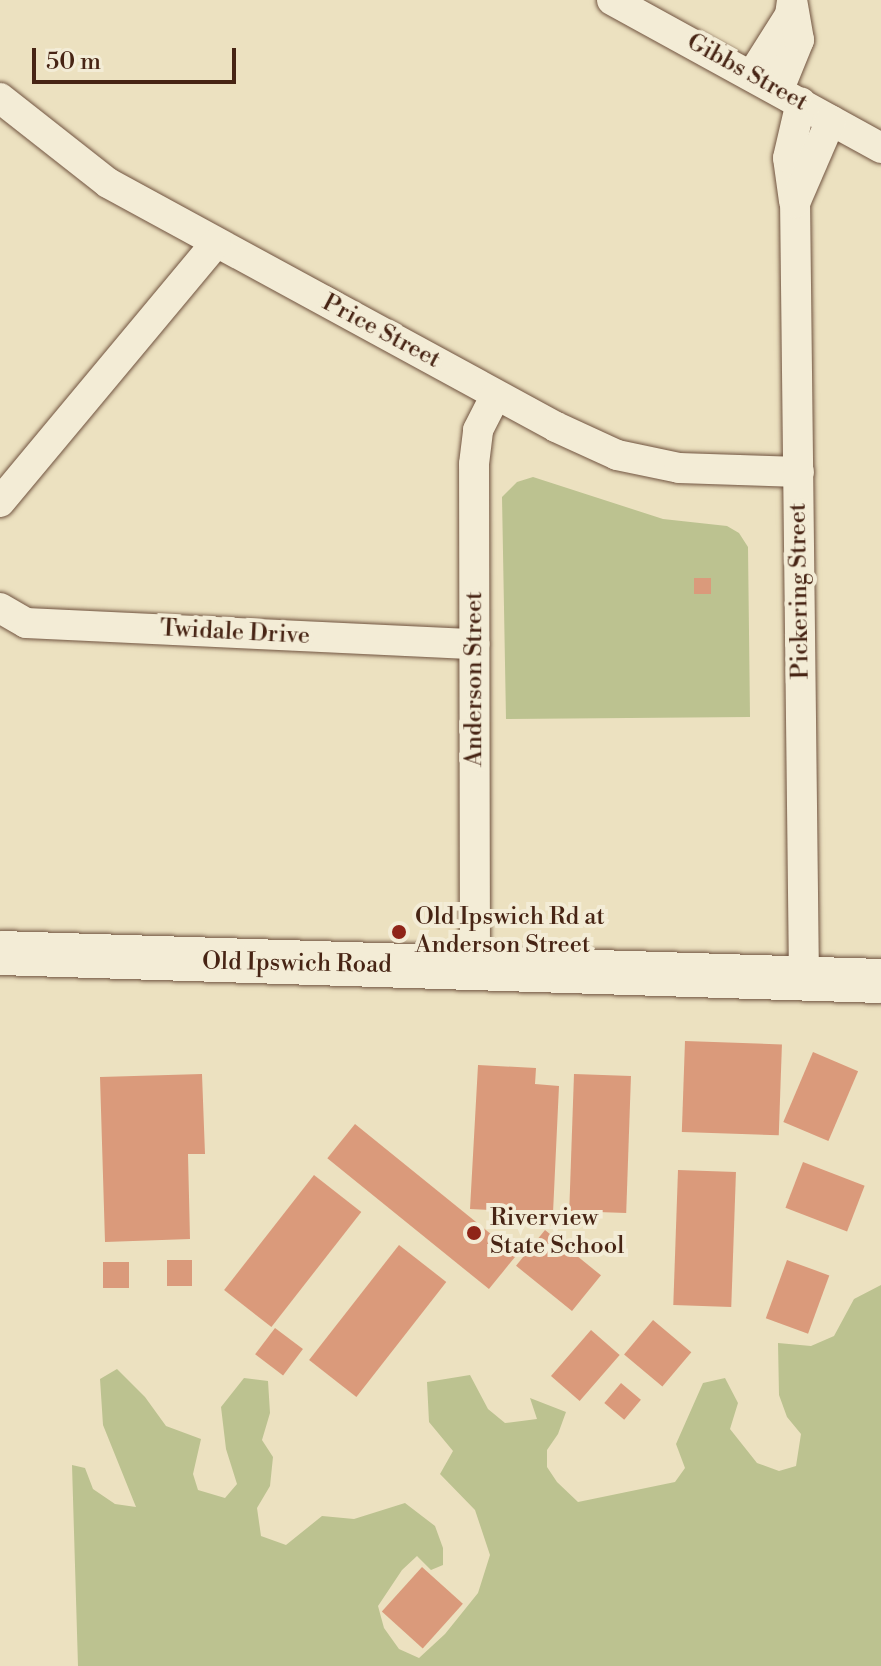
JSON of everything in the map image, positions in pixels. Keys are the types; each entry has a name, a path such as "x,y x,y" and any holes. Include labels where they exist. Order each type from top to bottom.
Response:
{"street":[{"name":"Gibbs Street","path":"612,0 881,148"},
{"name":"Pickering Street","path":"752,75 790,15 792,0"},
{"name":"Pickering Street","path":"792,0 799,40 790,96 788,158 795,203 804,979"},
{"name":"Price Street","path":"0,98 108,183 496,395 617,455 679,468 799,472"},
{"name":"Pickering Street","path":"795,203 831,120"},
{"path":"0,502 216,243"},
{"name":"Anderson Street","path":"475,968 474,464 478,430 496,395"},
{"name":"Twidale Drive","path":"0,608 26,623 475,644"},
{"name":"Old Ipswich Road","path":"0,953 881,981"}],"green space":[{"path":"533,477 663,519 727,526 739,533 748,547 750,717 506,719 502,497 517,482"},
{"path":"881,1285 881,1666 78,1666 72,1465 85,1468 93,1489 115,1504 136,1507 103,1425 100,1379 117,1369 145,1397 166,1426 201,1439 193,1474 198,1490 225,1498 237,1484 226,1449 221,1407 244,1378 268,1381 270,1413 262,1440 273,1457 270,1486 257,1508 261,1536 286,1545 322,1516 354,1519 405,1503 435,1526 443,1548 443,1565 431,1570 417,1556 402,1570 378,1606 384,1628 399,1649 419,1658 445,1634 478,1593 490,1555 475,1510 440,1474 453,1451 429,1422 427,1382 470,1375 488,1409 505,1423 537,1419 530,1398 566,1412 558,1434 547,1450 547,1467 557,1482 578,1502 675,1482 685,1468 676,1444 703,1383 725,1378 738,1403 730,1429 757,1463 779,1471 796,1466 801,1434 787,1417 779,1395 778,1343 811,1346 834,1336 854,1299"}],"building":[{"path":"694,578 711,578 711,594 694,594"},
{"path":"685,1041 782,1044 779,1135 682,1132"},
{"path":"813,1052 858,1071 828,1141 783,1122"},
{"path":"478,1065 536,1068 535,1084 559,1086 553,1213 470,1209"},
{"path":"202,1074 205,1154 188,1154 190,1239 105,1242 100,1077"},
{"path":"574,1074 631,1076 626,1213 569,1211"},
{"path":"355,1124 517,1255 489,1289 327,1158"},
{"path":"803,1162 865,1186 847,1231 785,1208"},
{"path":"678,1170 736,1172 731,1307 673,1305"},
{"path":"314,1175 361,1212 271,1327 224,1290"},
{"path":"545,1230 601,1275 572,1311 516,1266"},
{"path":"399,1245 446,1282 356,1397 309,1360"},
{"path":"167,1260 192,1260 192,1286 167,1286"},
{"path":"787,1260 829,1275 808,1334 766,1318"},
{"path":"103,1262 129,1262 129,1288 103,1288"},
{"path":"653,1320 691,1352 662,1387 624,1354"},
{"path":"275,1328 303,1349 283,1375 255,1354"},
{"path":"591,1330 620,1355 580,1401 551,1376"},
{"path":"621,1383 641,1400 624,1420 604,1403"},
{"path":"422,1567 463,1604 423,1648 382,1612"}],"place":[{"name":"Old Ipswich Rd at Anderson Street","path":"399,932"},
{"name":"Riverview State School","path":"474,1233"}]}
